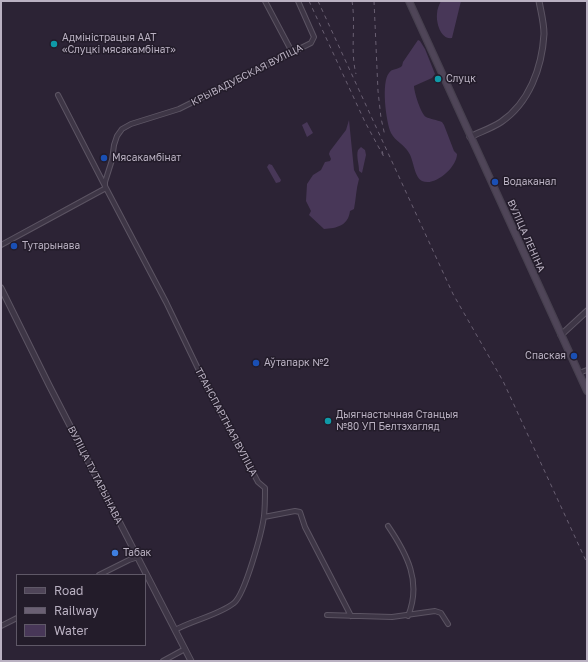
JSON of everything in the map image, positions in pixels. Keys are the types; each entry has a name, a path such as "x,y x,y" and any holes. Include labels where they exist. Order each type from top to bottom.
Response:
{"main road":[{"name":"ВУЛІЦА ЛЕНІНА","path":"409,1 587,391"}],"street":[{"path":"265,1 292,52"},
{"name":"КРЫВАДУБСКАЯ ВУЛІЦА","path":"106,188 106,175 112,160 114,146 119,132 131,124 186,106 311,43 314,36 298,1"},
{"path":"470,137 500,123 508,117 525,98 529,91 536,76 544,34 539,1"},
{"name":"ТРАНСПАРТНАЯ ВУЛІЦА","path":"58,95 166,302 203,379 254,475 258,482 265,488 264,517 246,580 238,598 229,606 190,622 175,630"},
{"path":"1,246 106,188"},
{"name":"ВУЛІЦА ТУТАРЫНАВА","path":"1,288 52,392 191,661"},
{"path":"561,335 587,311"},
{"path":"579,373 587,370"},
{"path":"264,517 295,511 300,512 305,527 351,616"},
{"path":"388,526 398,540 413,576 413,600 408,616"},
{"path":"101,574 128,560 138,557"},
{"path":"326,616 392,617 436,611 441,613 448,624"},
{"path":"1,626 16,618"},
{"path":"163,661 185,649"}],"water":[{"path":"441,1 461,1 452,38 448,38 442,34 438,26 437,12"},
{"path":"418,40 425,49 435,74 432,78 414,86 418,103 426,117 442,122 454,151 457,154 453,165 444,175 439,179 427,182 419,179 409,153 391,133 387,120 385,102 385,85 389,73 392,70 402,66 403,62"},
{"path":"349,120 354,170 359,179 354,209 350,211 347,220 341,225 324,229 309,215 311,211 306,201 307,184 313,175 321,170 325,162 330,161 330,151 346,130"},
{"path":"307,122 313,133 307,137 302,125"},
{"path":"361,147 365,150 366,155 362,173 359,171 357,155 358,150"},
{"path":"269,164 272,165 281,180 280,182 276,183 267,167"}],"railway":[{"path":"309,1 365,122 384,157 382,151"},
{"path":"318,1 453,294 503,381 587,563"},
{"path":"352,1 353,56 356,74"},
{"path":"374,1 378,91 385,136"}],"place":[{"name":"Адміністрацыя ААТ «Слуцкі мясакамбінат»","path":"54,44"},
{"name":"Слуцк","path":"438,79"},
{"name":"Мясакамбінат","path":"104,158"},
{"name":"Водаканал","path":"495,182"},
{"name":"Тутарынава","path":"14,246"},
{"name":"Спаская","path":"574,356"},
{"name":"Аўтапарк №2","path":"256,363"},
{"name":"Дыягнастычная Станцыя №80 УП Белтэхагляд","path":"328,421"},
{"name":"Табак","path":"115,553"}]}
